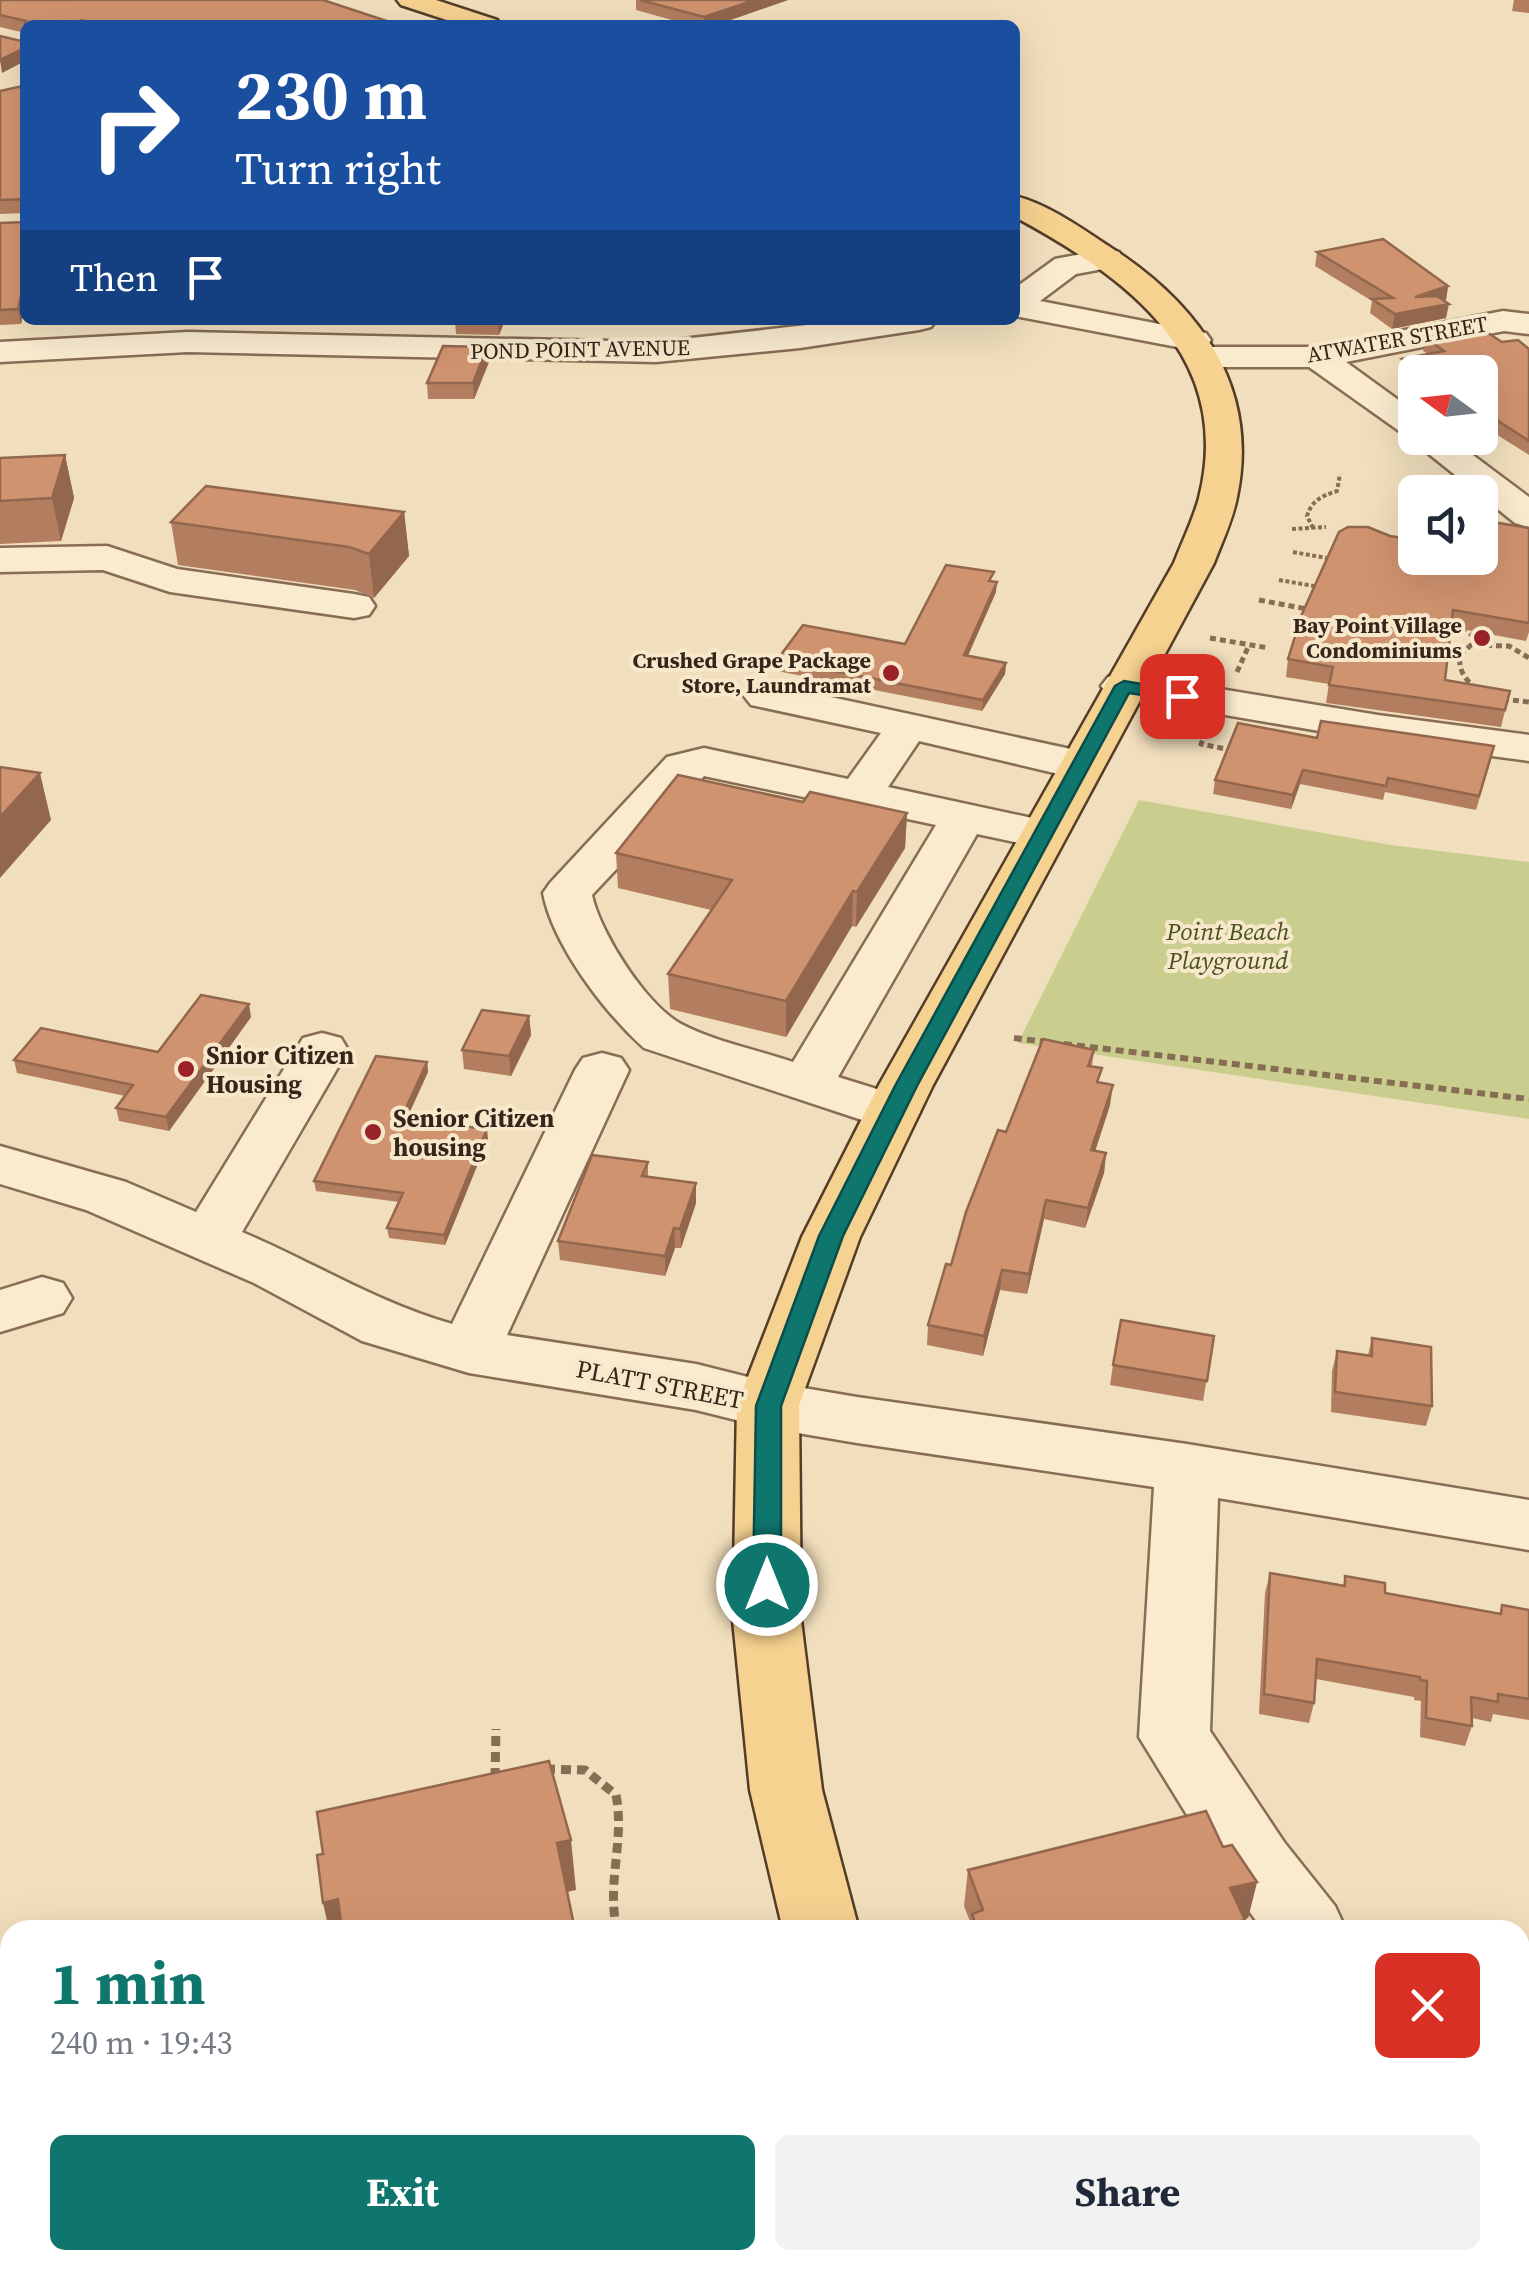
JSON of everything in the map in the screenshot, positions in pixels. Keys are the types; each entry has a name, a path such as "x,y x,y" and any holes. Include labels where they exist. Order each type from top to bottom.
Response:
{"main road":[{"path":"410,0 472,20"},
{"path":"818,1920 786,1790 766,1620 768,1406 831,1236 893,1112 1080,765 1194,563 1211,527 1227,465 1226,428 1200,348 1155,294 1108,259 1020,207"}],"street":[{"path":"1020,301 1066,266 1108,259"},
{"path":"1020,306 1200,348"},
{"name":"ATWATER STREET","path":"1200,348 1316,357 1520,318"},
{"name":"POND POINT AVENUE","path":"0,352 188,342 656,352 800,338 880,325"},
{"path":"1316,357 1398,417"},
{"path":"1449,455 1529,516"},
{"path":"0,560 107,558 170,580 354,606"},
{"path":"1124,686 1378,728 1529,748"},
{"path":"766,696 1080,765"},
{"path":"862,794 908,725"},
{"path":"893,1112 738,1065 662,1036 636,1012 573,920 567,892 683,767 704,762 1043,834"},
{"path":"806,1085 965,815"},
{"path":"208,1240 322,1050"},
{"path":"469,1351 602,1070"},
{"name":"PLATT STREET","path":"0,1165 106,1196 275,1270 382,1326 469,1351 696,1387 768,1406 1529,1524"},
{"path":"1187,1468 1174,1737 1258,1865 1300,1920"}],"path":[{"path":"1313,528 1307,516 1310,505 1337,491 1340,474"},
{"path":"1292,529 1326,527"},
{"path":"1293,552 1332,558"},
{"path":"1279,580 1320,587"},
{"path":"1259,600 1316,610 1316,617"},
{"path":"1456,621 1479,643"},
{"path":"1210,638 1269,648"},
{"path":"1461,671 1460,654 1479,643 1509,646 1529,658"},
{"path":"1444,668 1461,671 1480,690 1529,702"},
{"path":"1014,1038 1529,1100"},
{"path":"495,1778 496,1728"},
{"path":"534,1770 585,1770 616,1795 623,1838 610,1890 615,1920"},
{"path":"476,1781 514,1774"}],"green space":[{"name":"Point Beach Playground","path":"1139,800 1391,845 1529,862 1529,1119 1018,1043"}],"building":[{"path":"0,0 323,0 384,20 22,20 0,15"},
{"path":"640,0 755,0 704,17"},
{"path":"0,36 20,41 20,50 0,60"},
{"path":"20,87 20,199 0,200 0,91"},
{"path":"20,222 18,309 0,310 0,223"},
{"path":"1383,239 1448,286 1415,297 1437,296 1449,304 1395,314 1372,299 1393,298 1317,252"},
{"path":"1480,328 1502,342 1518,340 1529,349 1529,441 1498,421 1498,355 1423,355 1444,351 1426,338"},
{"path":"443,346 487,347 473,383 427,383"},
{"path":"65,455 52,498 0,501 0,458"},
{"path":"206,486 404,512 369,554 349,547 171,522"},
{"path":"1498,523 1529,528 1529,623 1453,610 1445,680 1510,691 1505,710 1329,685 1333,667 1288,659 1302,614 1339,532 1348,527 1368,527 1398,537 1398,575 1498,575"},
{"path":"946,565 994,572 989,581 997,582 964,655 1006,663 983,700 777,660 803,625 905,644"},
{"path":"1321,721 1494,746 1479,796 1388,778 1386,786 1303,770 1293,795 1215,780 1238,723 1317,738"},
{"path":"0,767 40,773 0,817"},
{"path":"678,775 803,802 810,792 907,813 857,892 853,891 786,1001 668,974 732,880 616,853"},
{"path":"201,995 249,1004 166,1117 116,1108 133,1085 14,1060 41,1028 158,1052"},
{"path":"482,1010 529,1016 509,1056 462,1050"},
{"path":"1043,1039 1094,1050 1088,1066 1102,1068 1097,1082 1113,1085 1091,1150 1106,1153 1088,1208 1046,1200 1029,1274 1002,1270 984,1336 928,1325 946,1264 951,1265 966,1212 998,1130 1006,1132"},
{"path":"376,1056 427,1062 401,1119 487,1129 444,1235 387,1228 403,1193 314,1181"},
{"path":"592,1155 648,1162 642,1176 696,1183 680,1229 674,1228 665,1256 558,1241"},
{"path":"1121,1320 1214,1336 1207,1381 1113,1365"},
{"path":"1372,1338 1431,1347 1432,1406 1335,1392 1337,1351 1372,1356"},
{"path":"1270,1573 1345,1586 1345,1576 1385,1583 1385,1593 1501,1614 1502,1605 1529,1610 1529,1699 1498,1694 1498,1702 1471,1697 1472,1726 1426,1718 1427,1681 1420,1677 1317,1659 1314,1703 1264,1694"},
{"path":"549,1761 571,1840 557,1843 573,1920 341,1920 338,1899 323,1903 317,1855 323,1854 317,1812"},
{"path":"1206,1811 1223,1847 1232,1845 1257,1882 1230,1888 1245,1920 974,1920 972,1914 983,1910 968,1870"}],"place":[{"name":"Bay Point Village Condominiums","path":"1482,638"},
{"name":"Crushed Grape Package Store, Laundramat","path":"891,673"},
{"name":"Snior Citizen Housing","path":"186,1069"},
{"name":"Senior Citizen housing","path":"373,1132"}],"route":[{"path":"767,1585 768,1406 831,1236 906,1086 1124,686 1182,696"}]}
